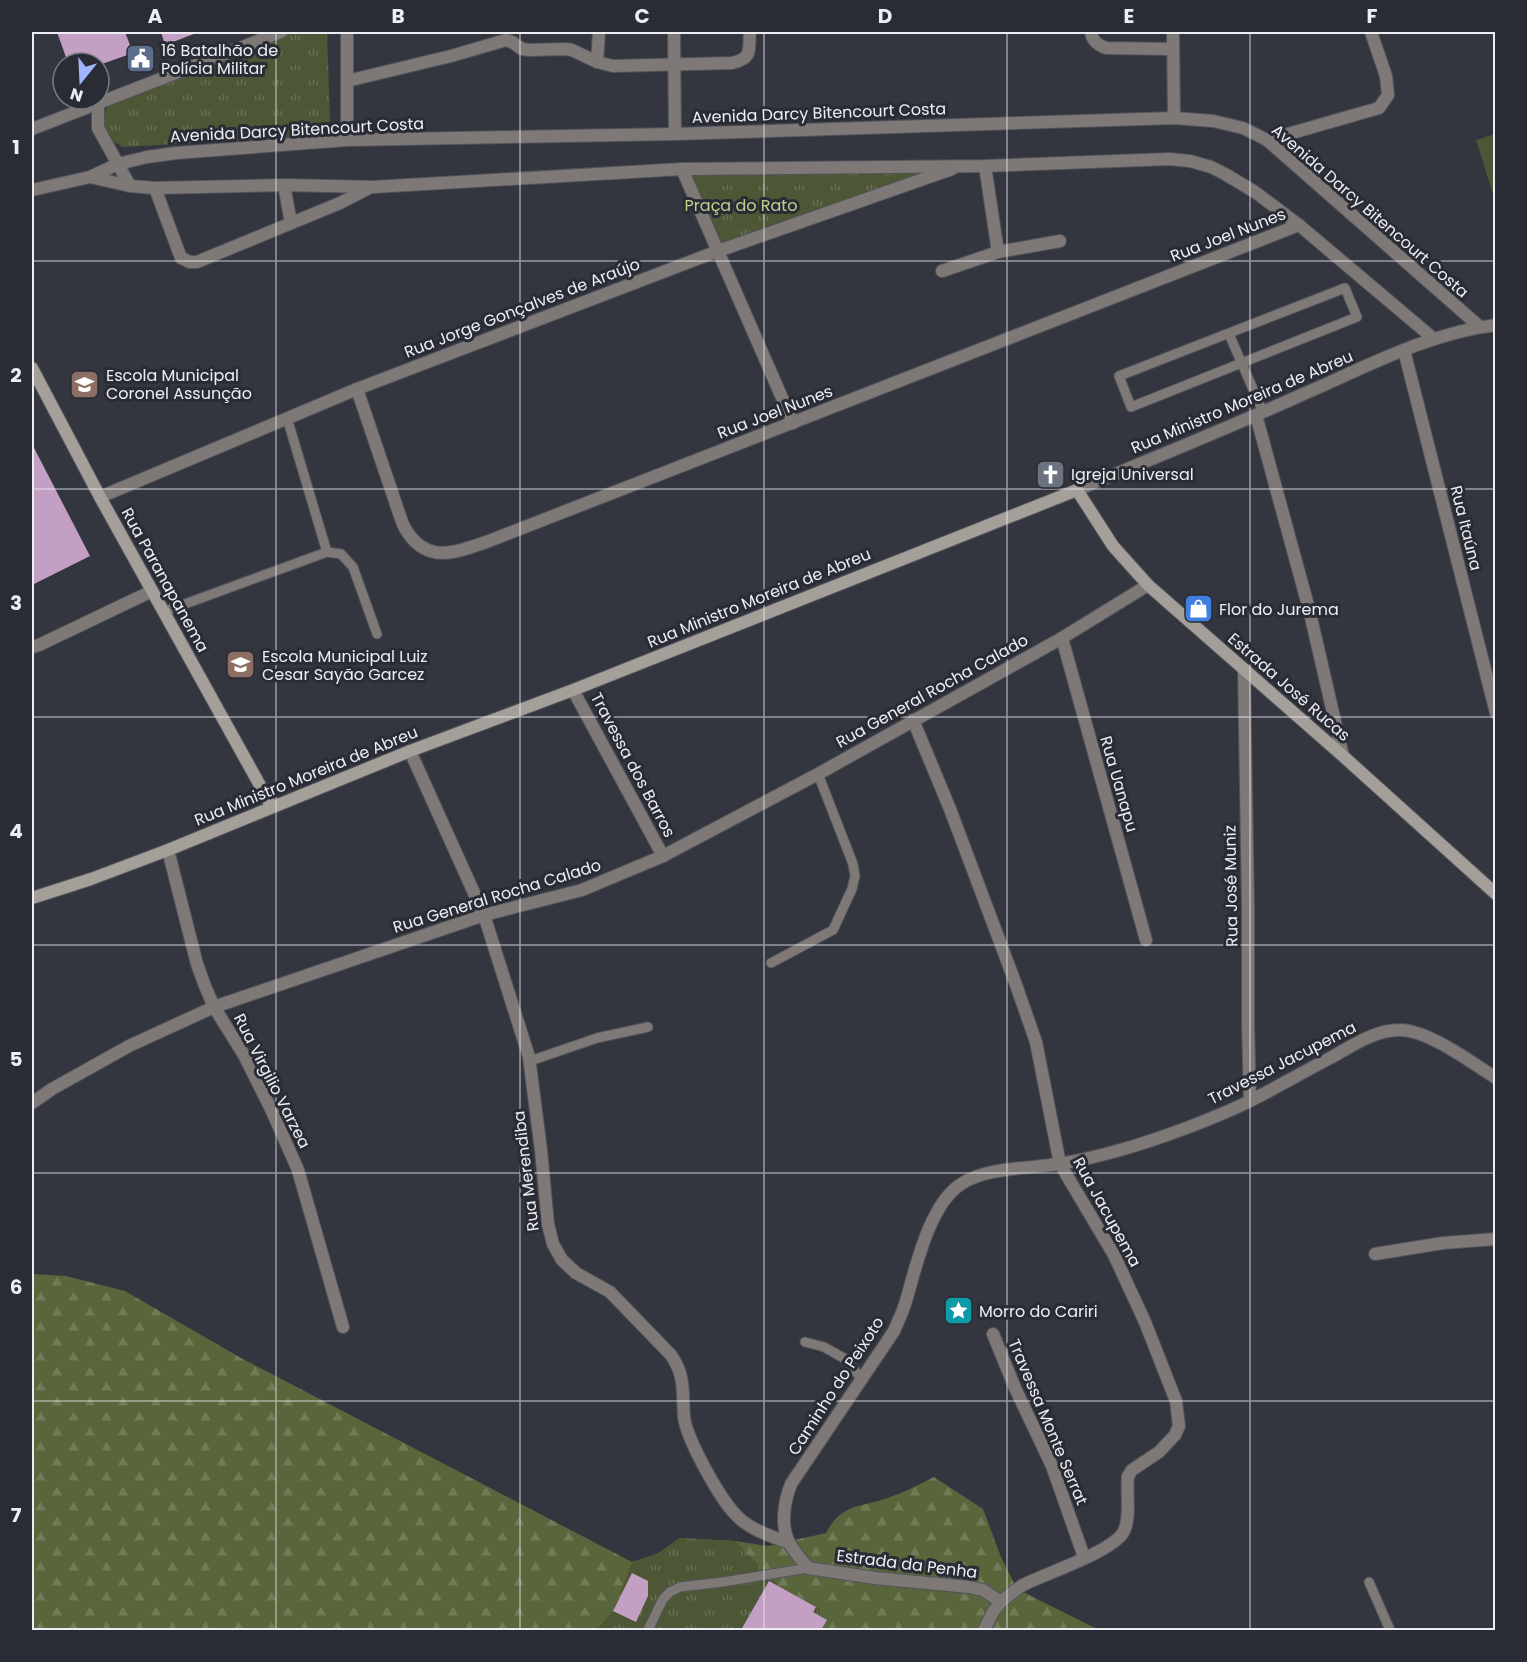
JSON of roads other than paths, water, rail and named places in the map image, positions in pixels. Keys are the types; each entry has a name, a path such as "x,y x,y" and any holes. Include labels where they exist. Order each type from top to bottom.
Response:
{"street":[{"path":"111,97 280,32"},
{"path":"347,32 347,140"},
{"path":"597,62 599,32"},
{"path":"674,32 675,134"},
{"path":"347,81 506,40 522,49 572,50 597,62 613,66 732,63 741,61 750,52 750,32"},
{"path":"1091,32 1094,41 1106,48 1173,49"},
{"path":"1173,32 1174,118"},
{"path":"1267,140 1379,108 1388,95 1386,76 1371,32"},
{"path":"32,129 77,111"},
{"path":"99,111 98,128 130,186"},
{"name":"Avenida Darcy Bitencourt Costa","path":"32,190 90,177 118,164 147,157 347,140 675,134 1174,118 1213,121 1243,128 1267,140 1479,327"},
{"name":"Avenida Darcy Bitencourt Costa","path":"90,177 130,186 155,188 284,185 373,187 682,170 985,166 1169,159 1190,161 1225,174 1255,192 1299,225 1434,339"},
{"name":"Rua Jorge Gonçalves de Araújo","path":"100,497 357,389 718,251 962,166"},
{"path":"985,166 998,252"},
{"path":"682,170 792,423"},
{"path":"284,185 291,223"},
{"path":"155,188 181,258 197,262 373,187"},
{"name":"Rua Joel Nunes","path":"357,389 408,534 425,549 441,554 489,541 1299,225"},
{"path":"942,271 998,252 1060,241"},
{"name":"Rua Ministro Moreira de Abreu","path":"32,898 168,850 410,752 573,690 1077,490 1260,414 1404,350 1434,339 1496,325"},
{"name":"Rua Itaúna","path":"1404,350 1496,713"},
{"name":"Rua Paranapanema","path":"32,368 100,497 272,807"},
{"path":"1260,414 1309,609 1342,756"},
{"name":"Estrada José Rucas","path":"1077,490 1113,546 1148,585 1496,894"},
{"name":"Rua General Rocha Calado","path":"32,1103 52,1089 129,1046 214,1007 484,915 582,890 663,856 818,774 1062,638 1148,585"},
{"path":"32,647 152,591"},
{"name":"Rua Uanapu","path":"1062,638 1146,940"},
{"name":"Rua José Muniz","path":"1244,670 1250,1101"},
{"name":"Travessa dos Barros","path":"573,690 663,856"},
{"name":"Rua Jacupema","path":"913,720 950,809 1036,1042 1060,1164 1123,1274 1166,1372 1176,1401 1179,1426 1175,1435 1159,1452 1132,1470 1128,1476 1126,1521 1124,1532 1120,1537 1104,1549 1023,1585 1001,1602"},
{"name":"Rua Merendiba","path":"410,752 484,915 530,1061 548,1224 553,1244 561,1260 576,1273 610,1292 671,1355 683,1380 684,1418 690,1437 719,1492 736,1515 764,1534 789,1543"},
{"name":"Rua Virgilio Varzea","path":"168,850 196,964 214,1007 271,1108 298,1170 343,1328"},
{"name":"Travessa Jacupema","path":"1060,1164 1132,1147 1190,1127 1250,1101 1379,1033 1400,1029 1418,1033 1450,1048 1496,1078"},
{"name":"Caminho do Peixoto","path":"808,1568 789,1543 784,1527 786,1497 791,1484 894,1331 905,1304 924,1239 945,1200 960,1184 984,1174 1060,1164"},
{"path":"1375,1254 1443,1243 1496,1239"},
{"name":"Travessa Monte Serrat","path":"993,1334 1015,1388 1052,1466 1084,1557"},
{"name":"Estrada da Penha","path":"808,1568 875,1578 969,1587 983,1590 1001,1602"},
{"path":"984,1630 1001,1602"}],"lane":[{"path":"1346,288 1357,317 1131,407 1119,376 1229,334 1346,288"},
{"path":"1229,334 1260,414"},
{"path":"287,418 327,552"},
{"path":"164,612 327,552 341,554 353,567 377,634"},
{"path":"771,963 833,930 852,889 855,876 853,864 818,774"},
{"path":"530,1061 597,1038 648,1027"},
{"path":"805,1342 824,1347 847,1360 862,1380"},
{"path":"648,1630 663,1599 680,1587 808,1568"},
{"path":"1369,1582 1390,1630"}],"place":[{"name":"16 Batalhão de Polícia Militar","path":"140,59"},
{"name":"Escola Municipal Coronel Assunção","path":"85,384"},
{"name":"Igreja Universal","path":"1050,474"},
{"name":"Flor do Jurema","path":"1198,609"},
{"name":"Escola Municipal Luiz Cesar Sayão Garcez","path":"241,665"},
{"name":"Morro do Cariri","path":"958,1311"}],"park label":[{"name":"Praça do Rato","path":"741,205"}]}
